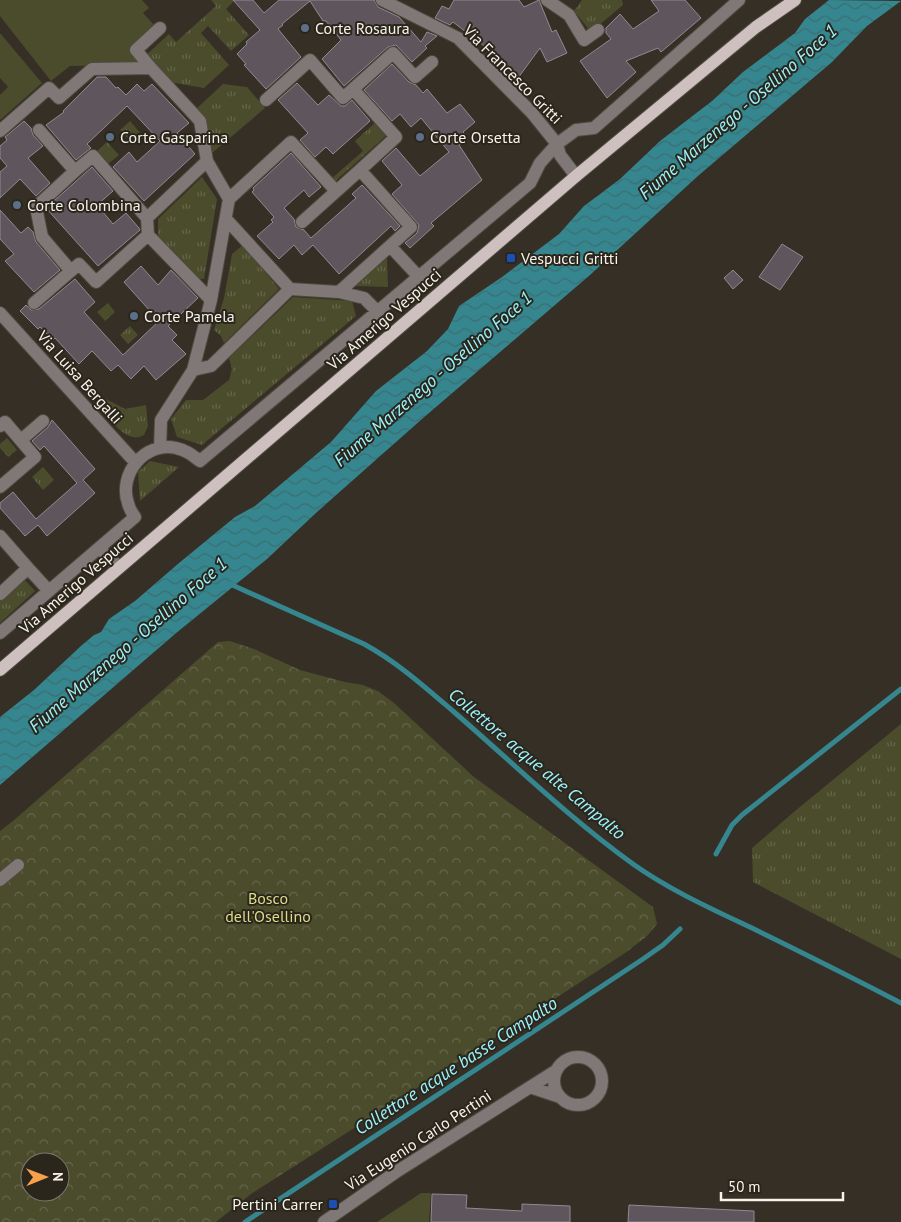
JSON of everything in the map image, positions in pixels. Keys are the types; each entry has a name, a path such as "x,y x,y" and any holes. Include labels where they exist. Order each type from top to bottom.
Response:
{"main road":[{"path":"756,27 783,0"},
{"name":"Via Amerigo Vespucci","path":"0,670 576,176 756,27 795,0"}],"street":[{"name":"Via Francesco Gritti","path":"382,0 458,38 532,113 558,144 560,155 576,176"},
{"path":"548,0 569,16 584,40 598,30"},
{"path":"0,633 135,517 128,504 126,489 128,475 135,462 146,453 160,448 174,448 188,452 200,461 530,183 540,163 558,144 576,130 594,128 739,0"},
{"path":"160,28 136,50 200,121 207,161 229,199 227,220 211,300 193,370 161,420 160,448"},
{"path":"266,100 310,60 343,98 393,53 415,77 432,62"},
{"path":"0,131 49,88 58,98 92,69 152,68"},
{"path":"302,222 396,137 353,89"},
{"path":"39,130 76,172"},
{"path":"229,199 291,142 336,191"},
{"path":"148,235 96,282 75,267 42,237 36,207 93,156 147,218 148,235 211,300"},
{"path":"147,218 207,161"},
{"path":"339,292 411,227 360,170"},
{"path":"227,220 290,289 339,292 364,298 377,311"},
{"path":"390,246 418,276"},
{"path":"34,303 75,267"},
{"path":"193,370 211,366 290,289"},
{"name":"Via Luisa Bergalli","path":"0,313 135,462"},
{"path":"20,440 43,421"},
{"path":"0,426 4,422 37,459 0,487"},
{"path":"0,536 49,591"},
{"path":"99,548 119,567"},
{"path":"0,594 28,568"},
{"path":"0,880 18,865"},
{"path":"530,1088 560,1097 572,1104 593,1100 601,1088 601,1074 594,1062 580,1057 567,1060 557,1070 554,1084 560,1097"},
{"name":"Via Eugenio Carlo Pertini","path":"324,1222 396,1172 557,1070"}],"green space":[{"path":"0,0 142,0 149,8 143,13 155,26 131,50 145,65 70,66 51,81 0,16"},
{"path":"211,0 235,0 226,9 249,35 231,51 208,26 201,33 229,65 204,88 169,82 145,56 169,34 176,42 216,6"},
{"path":"582,0 622,0 623,5 591,32 574,11"},
{"path":"0,33 42,83 0,120 0,95 8,87 0,78"},
{"path":"223,84 247,87 265,108 212,153 206,120 196,109"},
{"path":"130,121 141,134 131,142 120,130"},
{"path":"377,121 388,134 333,183 330,180 363,151 355,141"},
{"path":"107,142 119,155 108,164 97,151"},
{"path":"202,177 217,199 204,279 197,279 158,236 158,219"},
{"path":"243,245 279,289 224,343 221,336 214,330 224,298 232,254"},
{"path":"387,258 388,287 355,286"},
{"path":"293,297 352,301 356,316 202,445 177,437 171,419 186,400 203,400 229,380 232,369 229,358"},
{"path":"108,303 115,312 105,321 97,312"},
{"path":"130,326 138,335 128,344 120,335"},
{"path":"100,396 125,409 146,405 148,426 144,435 131,436 118,428 98,404"},
{"path":"7,438 17,450 8,457 0,448 0,444"},
{"path":"150,461 179,467 140,501 138,472"},
{"path":"43,467 54,480 43,490 32,477"},
{"path":"24,579 35,591 0,623 0,600"},
{"name":"Bosco dell'Osellino","path":"230,641 254,649 300,670 363,685 378,691 394,703 474,777 653,907 657,924 647,936 625,953 251,1194 216,1222 0,1222 0,831 218,642"},
{"path":"901,724 901,959 753,882 752,848"},
{"path":"421,1193 431,1193 429,1222 377,1222"}],"water":[{"name":"Fiume Marzenego - Osellino Foce 1","path":"829,0 901,1 867,26 832,62 699,175 590,275 422,419 267,559 175,634 0,785 0,717 34,690 82,645 101,632 109,619 135,601 235,517 255,506 331,442 376,391 427,351 448,329 459,306 502,277 559,234 584,206 620,179 660,141 712,101 743,72 795,33 805,19"}],"building":[{"path":"233,0 253,0 264,13 279,0 374,0 378,7 399,17 421,42 427,32 437,36 425,46 427,48 412,62 396,45 388,47 344,86 322,59 341,40 326,21 323,21 310,1 278,29 301,57 266,89 244,65 246,64 237,54 247,44 246,42 260,30"},
{"path":"454,0 519,0 524,7 539,0 552,32 556,30 567,53 547,62 540,48 518,78 488,49 453,22 450,25 435,18 442,6 449,9"},
{"path":"651,0 685,0 701,18 661,52 658,48 626,61 636,72 607,98 580,61 611,39 606,33 606,28 620,14 633,29 659,11"},
{"path":"392,64 409,82 416,85 423,93 427,89 447,113 460,104 475,122 463,132 467,138 459,145 482,180 431,223 434,226 410,248 405,243 417,233 419,225 392,194 402,185 382,161 396,148 420,176 449,152 421,118 411,127 400,114 392,121 364,90"},
{"path":"97,77 106,77 126,95 137,84 144,91 152,84 189,123 177,133 195,154 144,201 113,167 129,152 137,162 160,141 127,106 87,144 91,148 76,160 46,125 64,112"},
{"path":"297,83 318,105 329,95 341,106 345,106 352,100 370,121 333,154 326,147 315,157 300,140 308,133 278,100"},
{"path":"24,121 43,146 28,158 50,183 36,196 20,179 0,198 0,172 7,166 0,158 0,146 7,140 5,137"},
{"path":"291,153 321,187 309,197 304,190 284,208 294,219 296,227 304,230 311,238 356,198 352,194 362,185 400,226 395,231 391,226 339,274 313,245 302,255 294,245 279,259 257,236 273,222 271,220 274,217 252,192 253,188"},
{"path":"92,167 113,191 97,205 113,224 126,213 140,230 98,266 46,208"},
{"path":"0,210 21,233 28,227 33,232 36,242 60,270 34,292 5,261 14,254 0,239"},
{"path":"782,244 803,257 780,290 759,277"},
{"path":"141,266 158,285 171,270 198,298 168,326 177,335 172,340 186,354 156,380 144,366 131,379 118,365 111,371 92,351 79,364 55,338 53,340 40,327 38,329 20,311 26,305 31,310 39,309 75,279 95,302 84,312 123,355 159,321 124,282"},
{"path":"733,270 743,280 733,289 724,278"},
{"path":"52,420 95,469 83,480 95,493 47,536 38,525 25,536 0,508 0,503 13,492 36,519 77,483 44,446 40,450 32,441 48,427"},
{"path":"432,1194 467,1195 466,1208 522,1211 522,1204 570,1206 570,1222 431,1222"},
{"path":"629,1205 754,1211 754,1222 628,1222"}],"waterway":[{"name":"Collettore acque alte Campalto","path":"230,584 364,644 388,659 432,693 586,828 647,874 693,900 901,1003"},
{"name":"Collettore acque basse Campalto","path":"716,854 732,825 742,815 901,689"},
{"name":"Collettore acque basse Campalto","path":"245,1222 643,959 663,945 680,929"}],"place":[{"name":"Corte Rosaura","path":"305,28"},
{"name":"Corte Gasparina","path":"110,137"},
{"name":"Corte Orsetta","path":"420,137"},
{"name":"Corte Colombina","path":"17,205"},
{"name":"Vespucci Gritti","path":"511,258"},
{"name":"Corte Pamela","path":"134,316"},
{"name":"Pertini Carrer","path":"333,1204"}]}
